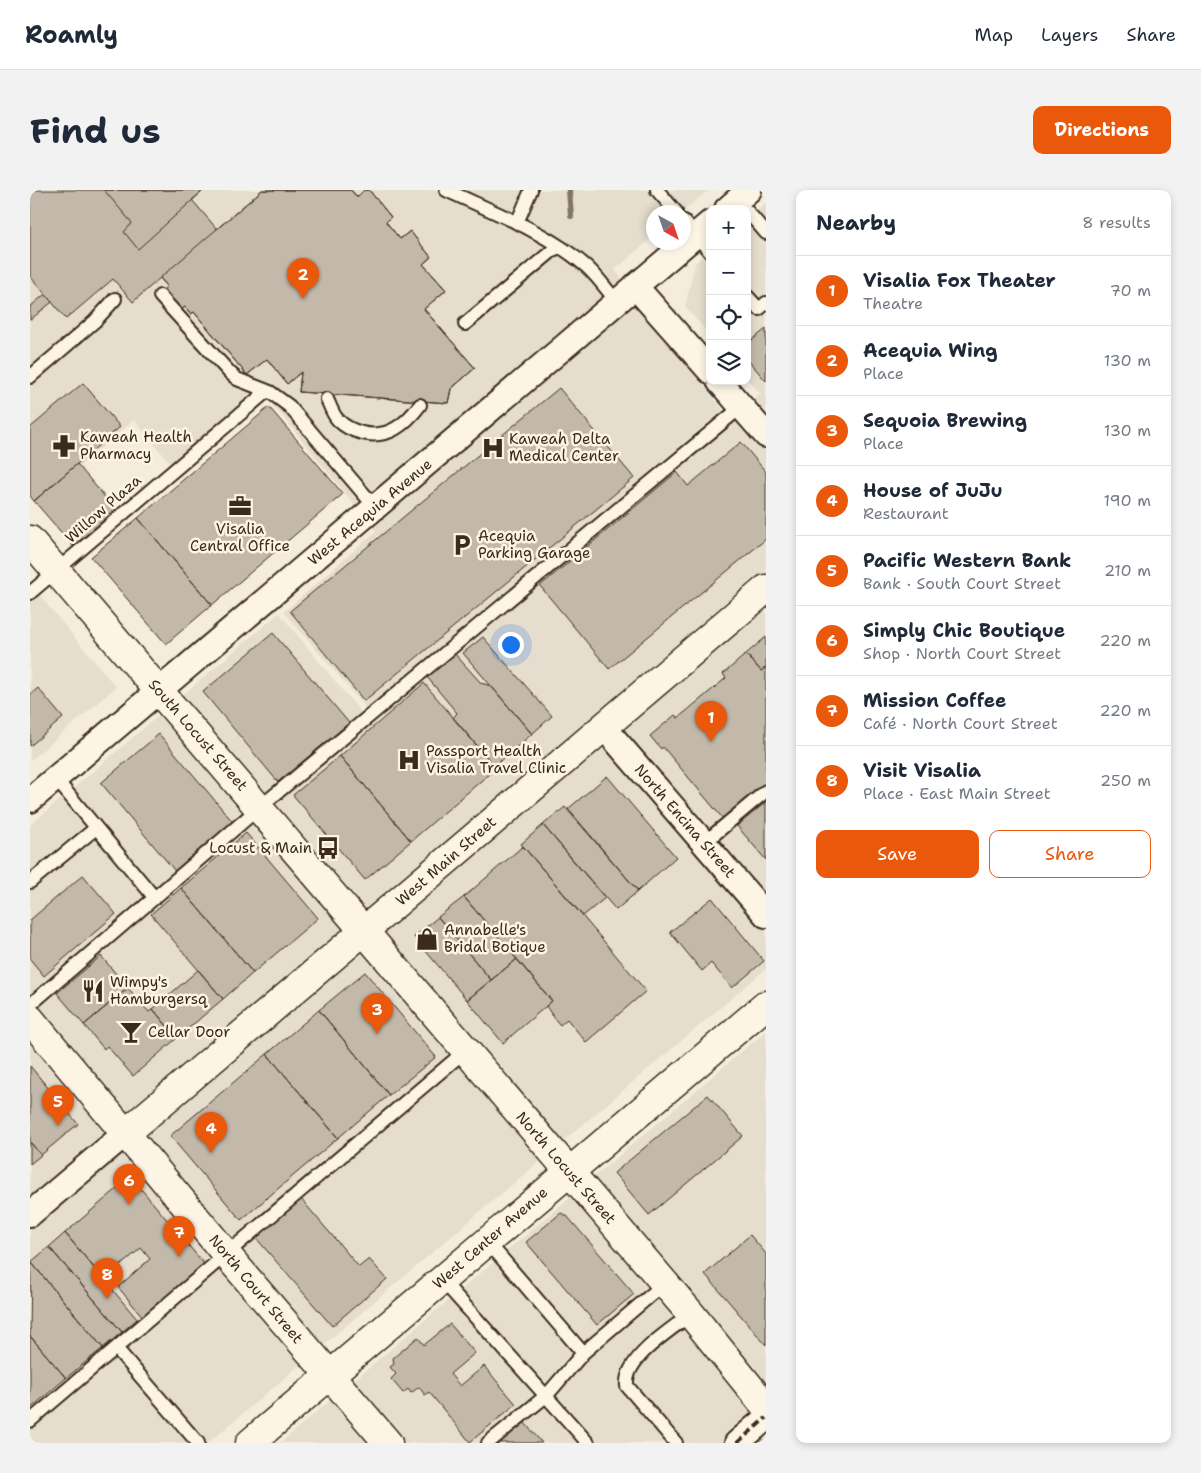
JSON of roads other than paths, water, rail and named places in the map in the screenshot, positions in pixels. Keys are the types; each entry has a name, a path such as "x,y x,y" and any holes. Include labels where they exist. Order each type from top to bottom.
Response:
{"main road":[{"name":"South Locust Street","path":"30,540 364,930"},
{"name":"West Main Street","path":"126,1132 766,589"},
{"name":"North Locust Street","path":"364,930 665,1283 766,1407"},
{"name":"West Center Avenue","path":"250,1443 569,1171 764,1010"},
{"name":"North Court Street","path":"30,1019 226,1254 388,1443"}],"street":[{"name":"West Acequia Avenue","path":"30,800 635,286 700,233"},
{"path":"635,286 706,366"},
{"path":"723,385 766,435"},
{"name":"North Encina Street","path":"603,726 766,915"},
{"path":"30,1214 126,1132"},
{"path":"737,1443 766,1418"}],"lane":[{"path":"446,190 517,223 558,246 587,267 617,302"},
{"path":"517,223 531,190"},
{"path":"656,190 670,205"},
{"path":"741,203 766,233"},
{"path":"465,324 558,246"},
{"path":"160,296 237,379 267,391 289,406 375,507"},
{"path":"30,377 95,321 115,299"},
{"path":"751,300 759,309 766,303"},
{"name":"Willow Plaza","path":"30,593 267,391"},
{"path":"327,400 338,420 354,430 373,436 393,431 409,419 420,405"},
{"path":"30,1005 260,807 741,406"},
{"path":"55,778 154,897"},
{"path":"704,843 766,791"},
{"path":"30,882 96,828"},
{"path":"30,1421 466,1051"},
{"path":"488,1241 583,1353"},
{"path":"441,1280 530,1380 547,1395 588,1443"},
{"path":"488,1443 547,1395 583,1353 665,1283"},
{"path":"676,1443 627,1386 626,1378 635,1361 691,1314"},
{"path":"116,1348 198,1443"}],"waterway":[{"path":"569,190 571,216"}],"railway":[{"path":"737,1443 766,1418"}],"place":[{"name":"Acequia Wing","path":"303,299"},
{"name":"Kaweah Health Pharmacy","path":"64,446"},
{"name":"Kaweah Delta Medical Center","path":"493,448"},
{"name":"Visalia Central Office","path":"240,506"},
{"name":"Acequia Parking Garage","path":"462,545"},
{"name":"Visalia Fox Theater","path":"711,742"},
{"name":"Passport Health Visalia Travel Clinic","path":"409,760"},
{"name":"Locust & Main","path":"328,848"},
{"name":"Annabelle's Bridal Botique","path":"427,939"},
{"name":"Wimpy's Hamburgersq","path":"93,991"},
{"name":"Cellar Door","path":"131,1032"},
{"name":"Sequoia Brewing","path":"377,1034"},
{"name":"Pacific Western Bank","path":"58,1126"},
{"name":"House of JuJu","path":"211,1153"},
{"name":"Simply Chic Boutique","path":"129,1205"},
{"name":"Mission Coffee","path":"179,1257"},
{"name":"Visit Visalia","path":"107,1299"}]}
